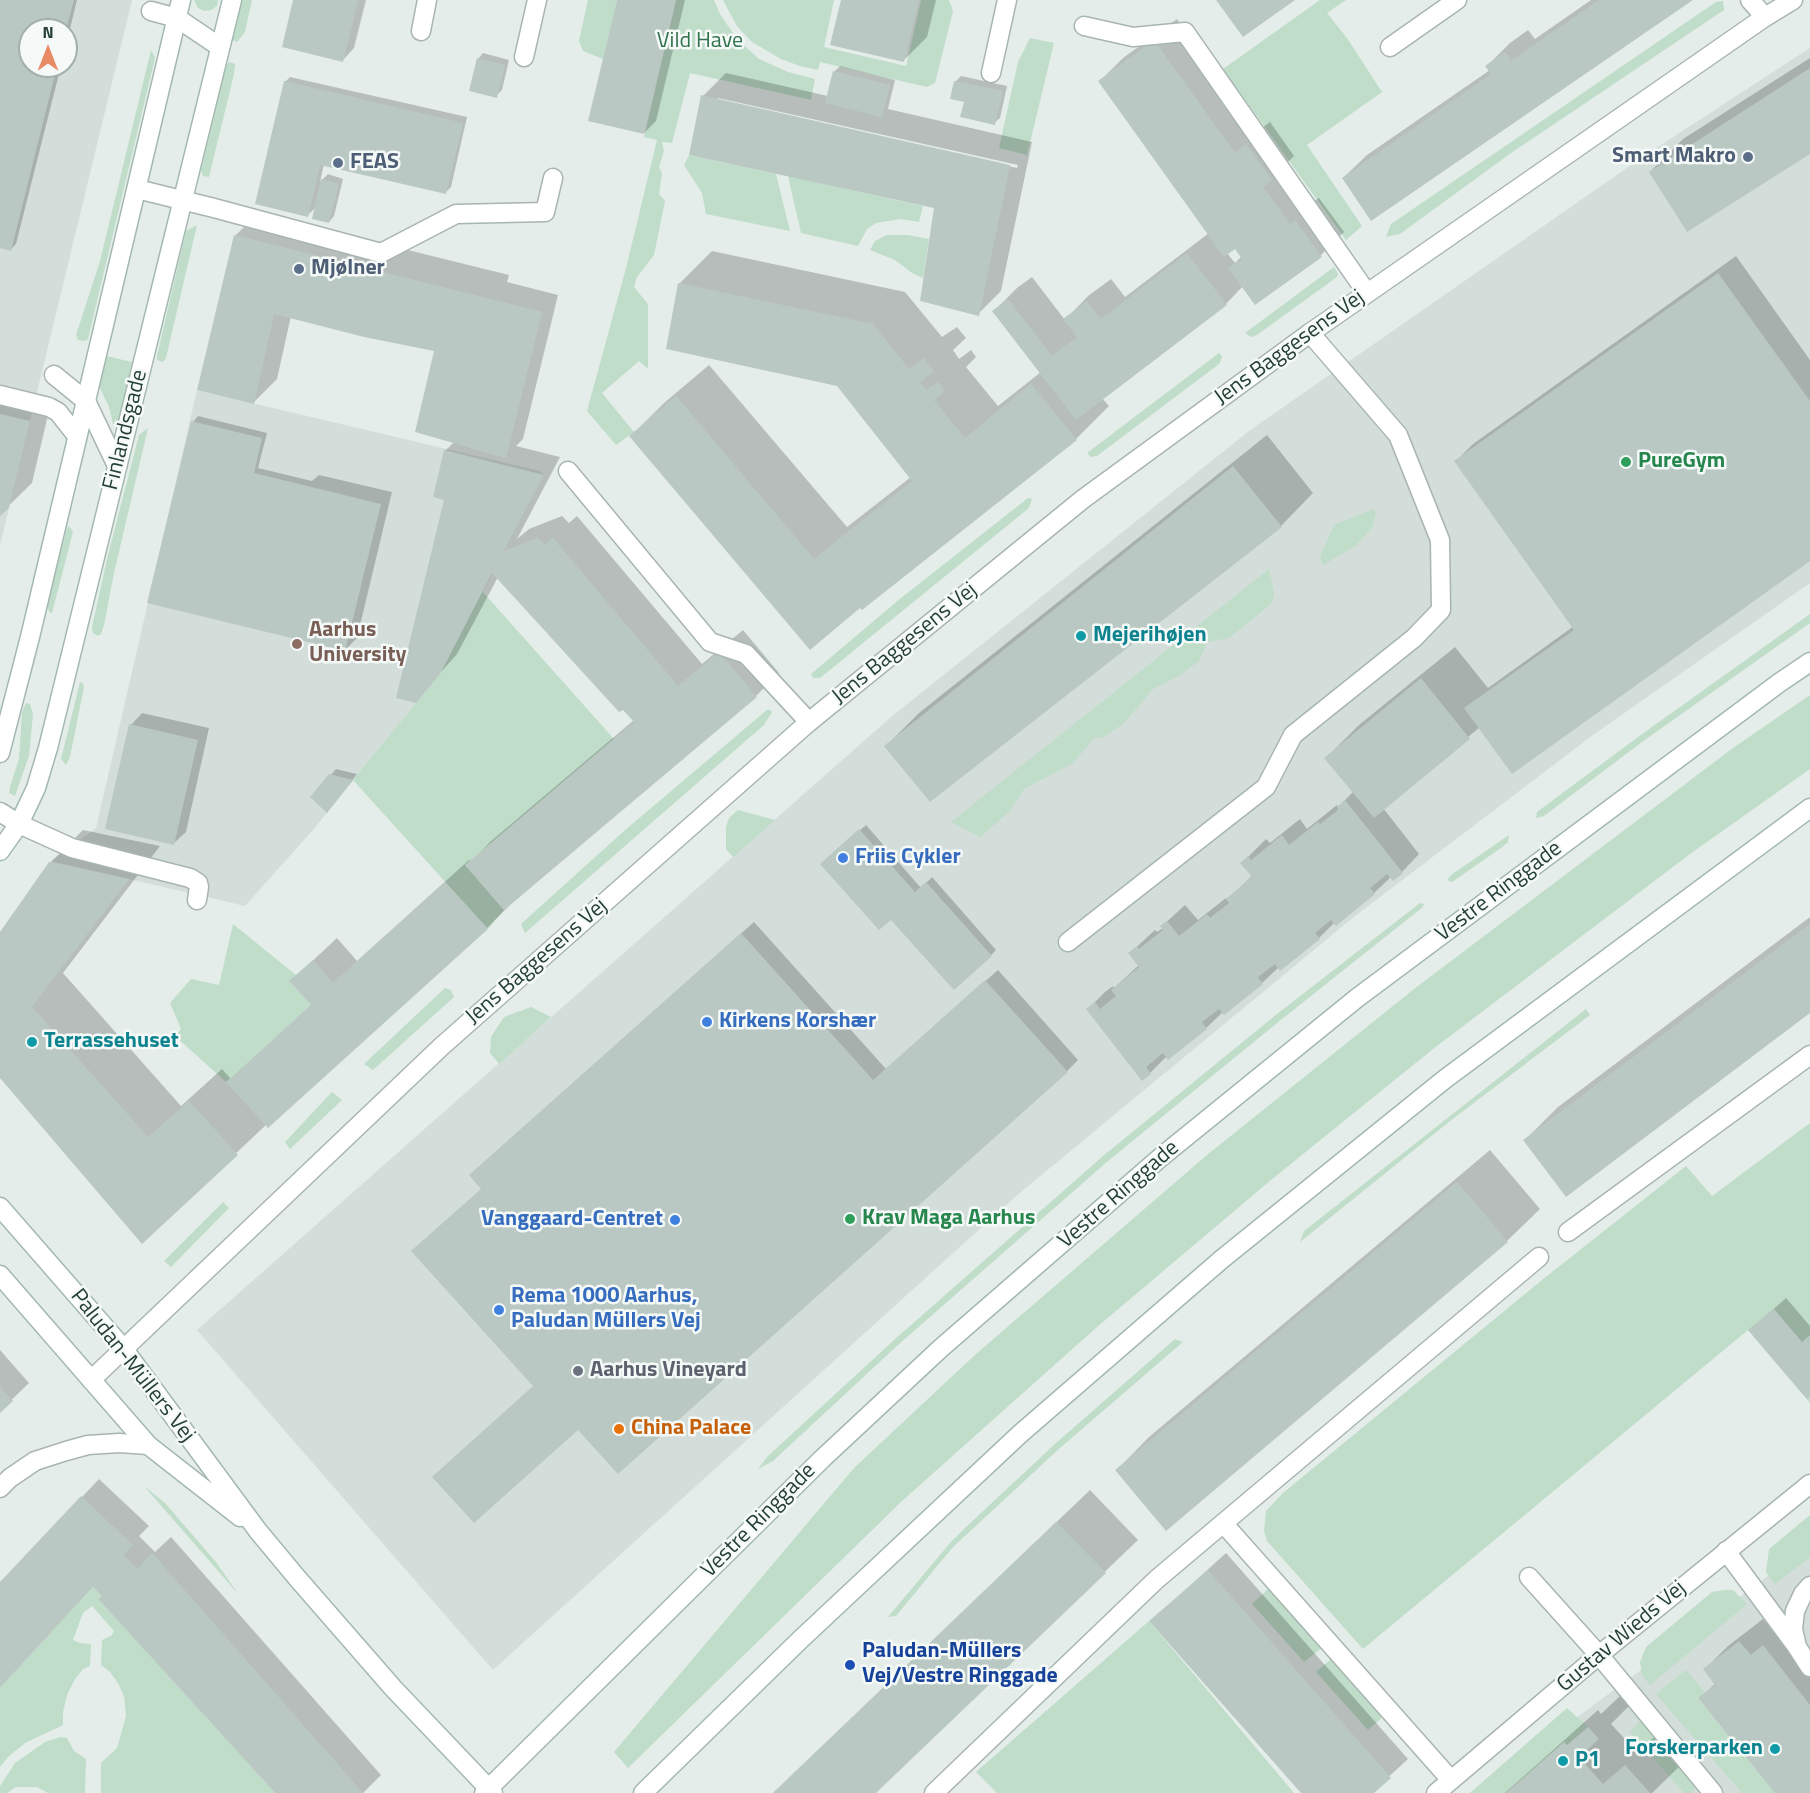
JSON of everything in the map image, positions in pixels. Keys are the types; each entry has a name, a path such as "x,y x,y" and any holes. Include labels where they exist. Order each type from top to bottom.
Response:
{"street":[{"name":"Finlandsgade","path":"0,753 30,637 181,0"},
{"name":"Finlandsgade","path":"0,852 19,824 36,789 48,748 232,0"},
{"path":"421,31 427,0"},
{"path":"524,57 537,0"},
{"path":"990,73 1007,0"},
{"path":"1390,47 1457,0"},
{"path":"1750,0 1765,17"},
{"name":"Jens Baggesens Vej","path":"91,1380 442,1046 809,722 1083,499 1366,293 1765,17 1793,0"},
{"path":"151,10 177,18 220,47"},
{"path":"1084,26 1133,37 1185,32 1366,293"},
{"path":"136,189 381,253 456,214 545,212 553,178"},
{"path":"1068,942 1266,787 1293,735 1414,638 1441,610 1440,540 1398,435 1310,333"},
{"path":"54,375 86,400 117,466"},
{"path":"0,395 49,407 58,412 77,436"},
{"path":"568,471 710,642 746,654 809,722"},
{"name":"Vestre Ringgade","path":"488,1792 823,1458 941,1348 1161,1157 1366,991 1750,704 1810,662"},
{"path":"643,1793 801,1639 1013,1440 1222,1259 1431,1089 1810,808"},
{"path":"0,812 19,824 82,851 190,878 200,887 197,900"},
{"path":"1568,1232 1810,1055"},
{"name":"Paludan-Müllers Vej","path":"0,1206 123,1348 258,1531 393,1688 488,1792"},
{"path":"934,1793 1157,1579 1539,1257"},
{"name":"Paludan-Müllers Vej","path":"0,1275 148,1445 258,1531"},
{"path":"0,1488 34,1461 88,1445 119,1443 148,1445"},
{"name":"Gustav Wieds Vej","path":"1436,1793 1599,1655 1810,1484"},
{"path":"1223,1523 1451,1780"},
{"path":"1726,1551 1810,1667"},
{"path":"1529,1577 1599,1655 1713,1793"},
{"path":"1797,1647 1793,1629 1795,1611 1803,1594 1810,1586"}],"shaded area":[{"path":"0,0 132,0 0,545"},
{"path":"1810,48 1810,583 1593,735 1355,916 1016,1196 493,1670 197,1330 891,717 1249,431 1644,156"},
{"name":"Aarhus University","path":"197,390 540,471 544,475 440,674 312,831 245,906 51,861 96,828"},
{"path":"1810,1545 1810,1793 1493,1793 1572,1721"}],"green space":[{"path":"194,0 218,0 217,6 204,11 198,8"},
{"path":"242,0 252,0 245,32 237,42 232,40"},
{"path":"588,0 617,0 603,59 583,51 579,41"},
{"name":"Vild Have","path":"676,0 714,0 720,14 737,39 759,59 788,72 815,79 811,100 690,73 672,143 662,142 664,151 659,167 662,174 659,194 665,201 654,255 637,277 634,287 648,304 648,369 639,361 602,393 634,432 616,445 587,411 626,268 657,140 644,137"},
{"path":"723,0 834,0 824,47 906,66 921,0 949,0 953,11 935,83 927,87 820,62 818,70 781,59 752,42 737,26"},
{"path":"1320,0 1346,0 1327,13 1347,38 1382,92 1307,145 1362,226 1346,240 1223,69"},
{"path":"1723,1 1724,10 1511,153 1400,234 1386,237 1391,224 1716,2"},
{"path":"1030,38 1054,43 1027,155 999,148 1018,62"},
{"path":"151,50 155,58 88,339 78,340 76,335 100,261"},
{"path":"229,62 235,64 234,74 209,177 203,176 201,171 226,66"},
{"path":"689,155 776,174 790,231 706,214 702,193 684,165"},
{"path":"788,176 923,206 919,222 901,219 876,223 867,229 858,246 801,233"},
{"path":"197,225 166,358 163,362 157,360 157,356 186,231"},
{"path":"887,235 908,235 929,239 923,278 895,260 870,250 875,241"},
{"path":"1334,267 1338,274 1337,277 1257,335 1251,337 1245,333"},
{"path":"1219,353 1222,356 1220,363 1215,367 1097,456 1091,457 1087,453"},
{"path":"106,356 132,362 118,424 113,424 109,407 99,386"},
{"path":"148,428 104,625 98,636 93,633 92,627 108,555 139,435"},
{"path":"1028,498 1032,499 1029,508 820,678 813,678 811,674 901,598"},
{"path":"1374,509 1376,513 1372,528 1355,546 1323,565 1320,557 1334,525"},
{"path":"69,526 73,532 52,613 49,612 47,602"},
{"path":"1269,569 1274,593 1272,603 1229,638 1207,642 1199,661 1180,675 1153,689 1124,723 1104,737 1094,738 1073,763 1024,789 1009,812 980,837 951,822"},
{"path":"482,591 614,739 465,865 504,910 488,929 353,780 440,674"},
{"path":"1810,614 1810,623 1642,742 1544,816 1536,818 1537,812"},
{"path":"80,682 84,687 70,757 66,765 61,759"},
{"path":"1810,695 1810,769 1690,854 1433,1049 1271,1180 1097,1327 902,1501 628,1768 614,1752 854,1468 976,1354 1207,1155 1414,989 1733,748"},
{"path":"26,703 30,704 33,714 29,756 15,796 9,793 19,759 22,712"},
{"path":"768,709 772,712 764,725 525,933 521,924 624,831"},
{"path":"738,810 775,820 733,857 726,849 726,827 729,818"},
{"path":"1509,835 1508,842 1501,848 1452,882 1447,880 1451,875"},
{"path":"1420,903 1424,904 1423,907 1108,1161 898,1345 773,1461 758,1469 768,1456 894,1340 1103,1156 1277,1014"},
{"path":"233,924 296,975 290,982 311,1005 226,1082 175,1036 181,1029 170,1003 191,979 219,985"},
{"path":"445,988 451,990 454,997 373,1070 364,1064"},
{"path":"531,1007 551,1017 499,1064 490,1053 491,1037 504,1017"},
{"path":"1586,1009 1590,1015 1450,1121 1300,1242 1304,1231"},
{"path":"332,1092 342,1100 290,1149 285,1142"},
{"path":"1810,1123 1810,1403 1748,1330 1363,1649 1267,1541 1264,1531 1266,1511 1283,1493 1542,1280 1686,1166 1712,1196"},
{"path":"223,1202 229,1208 171,1267 164,1261"},
{"path":"1175,1339 1183,1342 1060,1448 953,1547 896,1616 888,1617 966,1527 1056,1443"},
{"path":"144,1486 165,1503 216,1562 239,1595"},
{"path":"1810,1515 1810,1557 1775,1584 1766,1572 1769,1549"},
{"path":"93,1587 102,1596 98,1599 275,1793 101,1793 101,1763 117,1748 126,1716 124,1696 118,1683 101,1665 102,1640 111,1636 114,1631 92,1606 83,1613 73,1640 91,1644 90,1666 83,1669 75,1679 67,1695 63,1725 25,1743 0,1767 0,1688"},
{"path":"1269,1588 1323,1647 1304,1662 1252,1604"},
{"path":"1733,1590 1747,1604 1650,1685 1642,1675 1640,1662 1646,1647 1712,1592"},
{"path":"1149,1621 1294,1793 997,1793 976,1772"},
{"path":"1332,1658 1384,1716 1368,1730 1316,1672"},
{"path":"1686,1670 1705,1693 1698,1699 1775,1793 1742,1793 1656,1694"},
{"path":"1567,1708 1588,1727 1567,1745 1564,1742 1506,1793 1470,1793"},
{"path":"1640,1721 1696,1787 1691,1793 1684,1793 1630,1732"},
{"path":"60,1737 67,1738 74,1751 86,1759 85,1793 48,1793 37,1787 16,1787 7,1793 0,1793 0,1786 15,1763 45,1742"}],"building":[{"path":"0,0 74,0 69,18 18,18 18,78 54,78 11,251 0,248"},
{"path":"293,0 358,0 343,62 282,47"},
{"path":"617,0 676,0 644,134 588,121"},
{"path":"841,0 919,0 904,62 830,45"},
{"path":"1216,0 1295,0 1243,37"},
{"path":"1599,0 1693,0 1371,221 1342,178 1491,74 1485,66 1505,52 1511,61"},
{"path":"1154,40 1235,153 1246,144 1272,180 1263,187 1290,224 1295,220 1322,257 1255,305 1228,268 1242,259 1235,249 1224,257 1098,81"},
{"path":"477,58 505,65 497,98 469,91"},
{"path":"1810,68 1810,154 1687,232 1649,172"},
{"path":"833,71 890,85 882,117 825,103"},
{"path":"284,81 463,123 446,194 320,165 308,217 255,204"},
{"path":"954,81 1003,91 995,125 960,117 964,102 950,99"},
{"path":"701,95 1010,165 979,316 920,301 934,208 689,155"},
{"path":"321,179 339,184 329,223 312,219"},
{"path":"234,235 542,312 506,458 415,432 434,351 364,337 274,314 254,404 197,390"},
{"path":"1187,253 1227,305 1076,420 992,311 1008,299 1052,356 1077,337 1063,319 1087,301 1101,319"},
{"path":"1718,273 1810,401 1810,561 1512,774 1464,708 1574,630 1454,461"},
{"path":"678,283 873,324 909,369 924,358 934,371 920,382 926,390 938,382 945,391 934,400 965,438 1031,384 1077,440 862,610 860,608 810,650 629,436 676,396 814,559 912,481 837,386 666,349"},
{"path":"0,414 30,421 9,508 0,516"},
{"path":"191,421 262,438 254,473 381,504 345,651 147,603"},
{"path":"444,450 544,475 504,551 538,538 545,545 553,538 678,686 719,652 757,697 504,910 465,865 634,722 623,710 619,712 492,573 440,674 416,703 396,698 444,500 433,497"},
{"name":"Mejerihøjen","path":"1233,466 1282,527 930,802 884,746"},
{"path":"1421,678 1470,739 1374,818 1324,758"},
{"path":"129,724 198,740 174,845 105,829"},
{"path":"329,774 353,780 327,813 310,797"},
{"path":"1345,800 1403,873 1393,881 1387,874 1370,888 1375,894 1336,926 1331,920 1315,933 1320,939 1280,971 1275,964 1258,977 1263,984 1224,1015 1219,1009 1202,1022 1207,1029 1168,1060 1163,1053 1146,1067 1151,1074 1142,1081 1086,1009 1095,1002 1100,1009 1116,996 1111,990 1139,967 1128,953 1137,946 1139,949 1163,930 1160,926 1167,921 1179,936 1207,914 1210,918 1229,903 1226,899 1252,877 1240,863 1248,856 1251,860 1282,835 1289,845 1318,822 1320,824 1338,810 1337,807"},
{"path":"859,829 915,892 926,882 992,956 954,990 891,920 879,930 820,864"},
{"name":"Terrassehuset","path":"49,862 129,879 32,1007 148,1137 189,1101 238,1155 142,1244 0,1078 0,932"},
{"path":"445,882 488,929 268,1128 226,1082 311,1005 289,981 313,960 333,983"},
{"path":"1810,924 1810,1013 1566,1197 1523,1140"},
{"name":"Vanggaard-Centret","path":"741,933 873,1080 985,980 1068,1072 618,1474 578,1430 474,1523 432,1477 533,1386 411,1251 481,1189 469,1175"},
{"path":"1457,1182 1508,1242 1166,1531 1115,1470"},
{"path":"1774,1309 1802,1342 1810,1335 1810,1396 1807,1399 1748,1330"},
{"path":"0,1387 13,1401 0,1413"},
{"path":"81,1496 133,1545 123,1555 138,1569 152,1553 363,1793 275,1793 98,1599 102,1596 93,1587 0,1688 0,1582"},
{"path":"1056,1522 1106,1573 876,1793 773,1793"},
{"path":"1208,1570 1391,1778 1374,1793 1301,1793 1149,1621"},
{"name":"Forskerparken","path":"1739,1641 1751,1655 1763,1645 1810,1705 1810,1793 1775,1793 1698,1698 1715,1685 1703,1669"},
{"name":"P1","path":"1588,1727 1599,1739 1579,1757 1603,1784 1625,1765 1650,1793 1506,1793 1564,1742 1567,1745"}],"place":[{"name":"Smart Makro","path":"1748,157"},
{"name":"FEAS","path":"338,163"},
{"name":"Mjølner","path":"299,269"},
{"name":"PureGym","path":"1626,462"},
{"name":"Mejerihøjen","path":"1081,636"},
{"name":"Aarhus University","path":"297,644"},
{"name":"Friis Cykler","path":"843,858"},
{"name":"Kirkens Korshær","path":"707,1022"},
{"name":"Terrassehuset","path":"32,1042"},
{"name":"Krav Maga Aarhus","path":"850,1219"},
{"name":"Vanggaard-Centret","path":"675,1220"},
{"name":"Rema 1000 Aarhus, Paludan Müllers Vej","path":"499,1310"},
{"name":"Aarhus Vineyard","path":"578,1371"},
{"name":"China Palace","path":"619,1429"},
{"name":"Paludan-Müllers Vej/Vestre Ringgade","path":"850,1665"},
{"name":"Forskerparken","path":"1775,1749"},
{"name":"P1","path":"1563,1761"}]}
